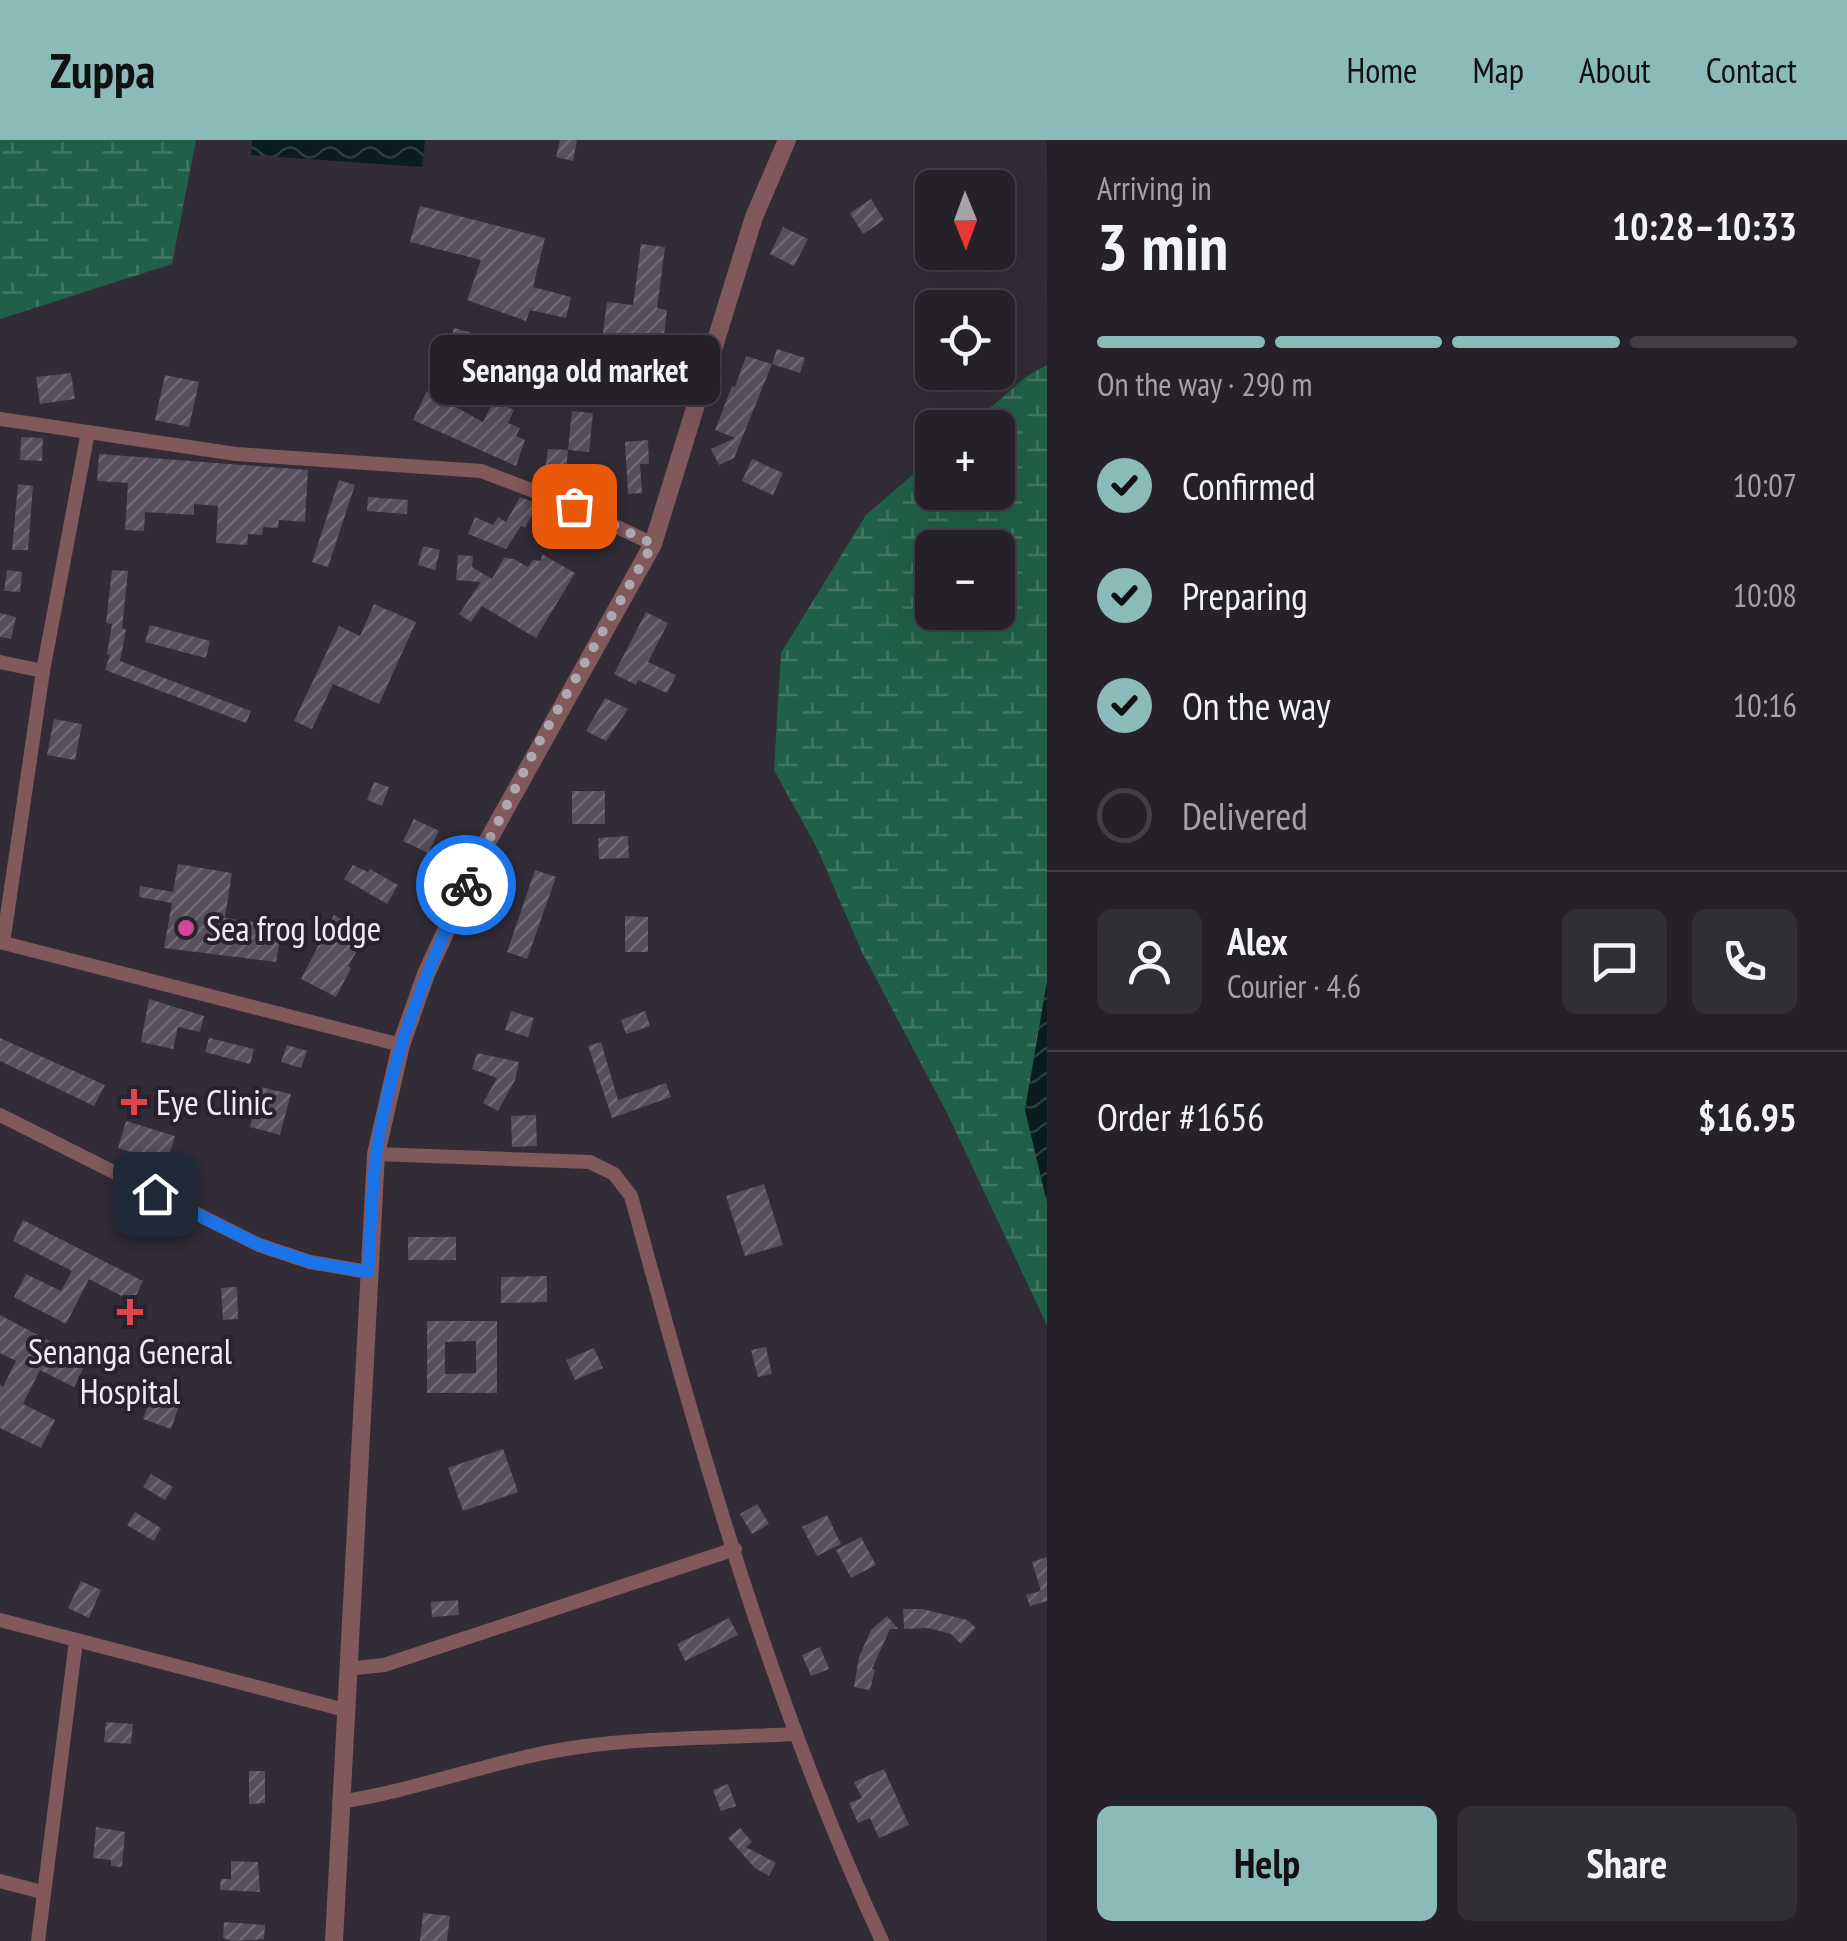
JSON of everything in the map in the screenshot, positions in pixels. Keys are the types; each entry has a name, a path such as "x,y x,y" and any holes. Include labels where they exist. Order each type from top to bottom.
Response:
{"street":[{"path":"334,1941 376,1154 400,1045 426,974 486,844 653,544 754,218 787,140"},
{"path":"0,418 236,454 481,471 574,506 653,544"},
{"path":"88,432 44,670 2,942 400,1045"},
{"path":"0,662 44,670"},
{"path":"0,1114 259,1245 310,1262 368,1272"},
{"path":"376,1154 590,1162 614,1174 631,1196 700,1448 796,1734 882,1941"},
{"path":"347,1669 384,1665 735,1549"},
{"path":"0,1620 345,1710"},
{"path":"38,1941 76,1640"},
{"path":"339,1802 392,1794 491,1764 576,1748 796,1734"},
{"path":"0,1881 42,1892"}],"green space":[{"path":"0,140 196,140 172,264 0,319"},
{"path":"1047,365 1047,982 1025,1110 1047,1202 1047,1325 947,1113 861,950 817,848 774,770 781,653 866,515 915,473 915,510 1015,510 1015,410 988,410"}],"water":[{"path":"252,140 425,140 422,167 251,155"},
{"path":"1047,982 1047,1202 1025,1110"}],"building":[{"path":"560,140 577,140 573,161 556,157"},
{"path":"871,199 884,220 863,234 850,213"},
{"path":"420,206 545,238 533,287 571,297 566,318 530,310 526,321 467,300 481,260 410,242"},
{"path":"783,227 808,239 794,266 770,254"},
{"path":"641,244 665,247 657,308 667,310 663,344 644,341 640,374 598,369 607,302 633,305"},
{"path":"454,328 534,350 524,388 497,380 502,360 449,346"},
{"path":"777,349 805,358 800,373 772,364"},
{"path":"746,356 772,364 734,458 719,465 711,449 735,438 715,430"},
{"path":"563,368 580,371 575,402 558,400"},
{"path":"71,373 75,399 40,404 36,377"},
{"path":"165,375 199,382 189,427 155,420"},
{"path":"427,391 483,422 494,400 514,410 508,423 520,428 516,436 525,440 516,466 413,420"},
{"path":"572,411 593,413 589,452 568,450"},
{"path":"21,437 43,438 42,461 20,460"},
{"path":"648,440 649,464 640,464 642,493 628,494 625,442"},
{"path":"548,449 568,450 566,473 545,471"},
{"path":"99,454 308,470 305,522 279,520 278,528 263,527 262,535 248,534 247,545 216,543 218,506 194,504 194,515 145,512 144,531 125,530 128,483 97,481"},
{"path":"752,459 783,473 773,495 742,481"},
{"path":"339,480 355,485 328,567 312,562"},
{"path":"18,484 33,486 28,550 12,550"},
{"path":"368,497 408,500 407,514 367,511"},
{"path":"520,497 538,504 525,528 521,526 506,549 468,534 475,517 493,525 498,517 506,522"},
{"path":"423,546 440,550 435,570 418,565"},
{"path":"542,554 575,573 536,638 482,606 471,622 459,614 481,582 456,580 458,555 473,556 472,567 492,579 504,558 528,567 533,560 541,561"},
{"path":"7,570 22,572 20,592 4,591"},
{"path":"112,570 128,571 122,628 126,630 120,661 251,711 246,723 105,670 110,655 107,654 112,624 106,623"},
{"path":"374,604 416,622 379,704 333,684 312,729 294,721 339,626 360,636"},
{"path":"646,612 668,623 648,662 676,675 667,693 614,674"},
{"path":"0,613 16,617 11,639 0,637"},
{"path":"150,625 210,641 206,658 145,642"},
{"path":"605,698 628,709 606,741 586,731"},
{"path":"54,719 82,724 75,760 47,755"},
{"path":"374,782 389,787 382,806 367,800"},
{"path":"572,791 605,791 605,824 572,824"},
{"path":"414,819 439,831 428,853 403,841"},
{"path":"628,836 629,858 599,859 598,838"},
{"path":"178,864 232,873 225,918 282,926 276,962 164,948 172,903 139,897 140,886 173,892"},
{"path":"353,865 368,872 370,869 398,885 387,904 344,879"},
{"path":"535,870 556,877 527,959 507,952"},
{"path":"334,915 367,934 336,997 301,979"},
{"path":"625,916 648,917 648,952 625,952"},
{"path":"149,999 204,1016 200,1032 178,1027 173,1049 141,1042"},
{"path":"511,1011 534,1018 528,1037 505,1030"},
{"path":"645,1011 650,1026 626,1034 621,1020"},
{"path":"0,1038 105,1085 94,1106 0,1061"},
{"path":"209,1038 254,1049 250,1064 205,1052"},
{"path":"601,1042 618,1100 666,1083 671,1097 612,1118 588,1046"},
{"path":"287,1045 307,1051 301,1068 281,1062"},
{"path":"477,1053 519,1062 515,1080 498,1111 483,1103 497,1078 472,1069"},
{"path":"260,1087 291,1094 280,1135 250,1127"},
{"path":"536,1115 537,1146 512,1147 511,1116"},
{"path":"126,1121 175,1136 167,1163 118,1148"},
{"path":"764,1184 783,1245 745,1256 726,1196"},
{"path":"23,1220 143,1281 133,1302 89,1279 66,1324 14,1297 26,1274 61,1291 72,1271 13,1241"},
{"path":"408,1237 456,1237 456,1260 408,1260"},
{"path":"547,1276 547,1302 501,1303 501,1277"},
{"path":"237,1287 238,1319 223,1320 221,1288"},
{"path":"0,1315 87,1361 74,1387 40,1370 23,1404 55,1420 41,1448 0,1428 0,1385 3,1387 16,1361 0,1353"},
{"path":"427,1321 497,1321 497,1393 427,1393","holes":["476,1341 476,1373 445,1374 445,1342"]},
{"path":"766,1347 772,1374 758,1377 751,1350"},
{"path":"594,1348 603,1368 575,1380 566,1360"},
{"path":"151,1396 179,1406 171,1429 143,1419"},
{"path":"503,1449 518,1492 463,1511 448,1468"},
{"path":"151,1474 173,1487 165,1500 143,1487"},
{"path":"757,1504 769,1524 752,1534 740,1514"},
{"path":"135,1512 161,1528 154,1541 127,1525"},
{"path":"827,1515 841,1544 817,1556 802,1527"},
{"path":"861,1537 876,1565 851,1578 836,1550"},
{"path":"1047,1557 1047,1601 1030,1606 1026,1595 1041,1591 1032,1562"},
{"path":"81,1581 101,1590 89,1618 68,1608"},
{"path":"458,1600 459,1615 432,1617 431,1602"},
{"path":"903,1609 923,1609 967,1620 976,1628 961,1644 951,1634 928,1628 904,1629"},
{"path":"887,1616 898,1629 890,1629 872,1669 875,1670 870,1690 854,1687 859,1657 871,1630"},
{"path":"729,1618 738,1635 685,1661 677,1644"},
{"path":"820,1647 829,1669 811,1676 802,1655"},
{"path":"106,1722 133,1724 131,1744 104,1742"},
{"path":"884,1769 909,1825 879,1838 870,1818 858,1823 849,1803 862,1798 854,1782"},
{"path":"249,1771 265,1771 265,1803 249,1804"},
{"path":"728,1784 736,1806 721,1811 713,1790"},
{"path":"96,1827 125,1832 122,1867 111,1866 111,1860 93,1858"},
{"path":"740,1828 752,1842 746,1847 776,1863 769,1876 755,1868 728,1838"},
{"path":"231,1861 258,1862 260,1892 220,1890 221,1879 231,1879"},
{"path":"423,1913 450,1916 447,1941 420,1941"},
{"path":"224,1922 265,1925 264,1939 223,1938"}],"way so far":[{"path":"466,885 538,744 653,544 574,506"}],"place":[{"name":"Senanga old market","path":"574,506"},
{"name":"Sea frog lodge","path":"186,928"},
{"name":"Eye Clinic","path":"134,1102"},
{"name":"Senanga General Hospital","path":"130,1312"}],"route":[{"path":"155,1194 259,1245 310,1262 368,1272 376,1154 400,1045 426,974 466,885"}]}
